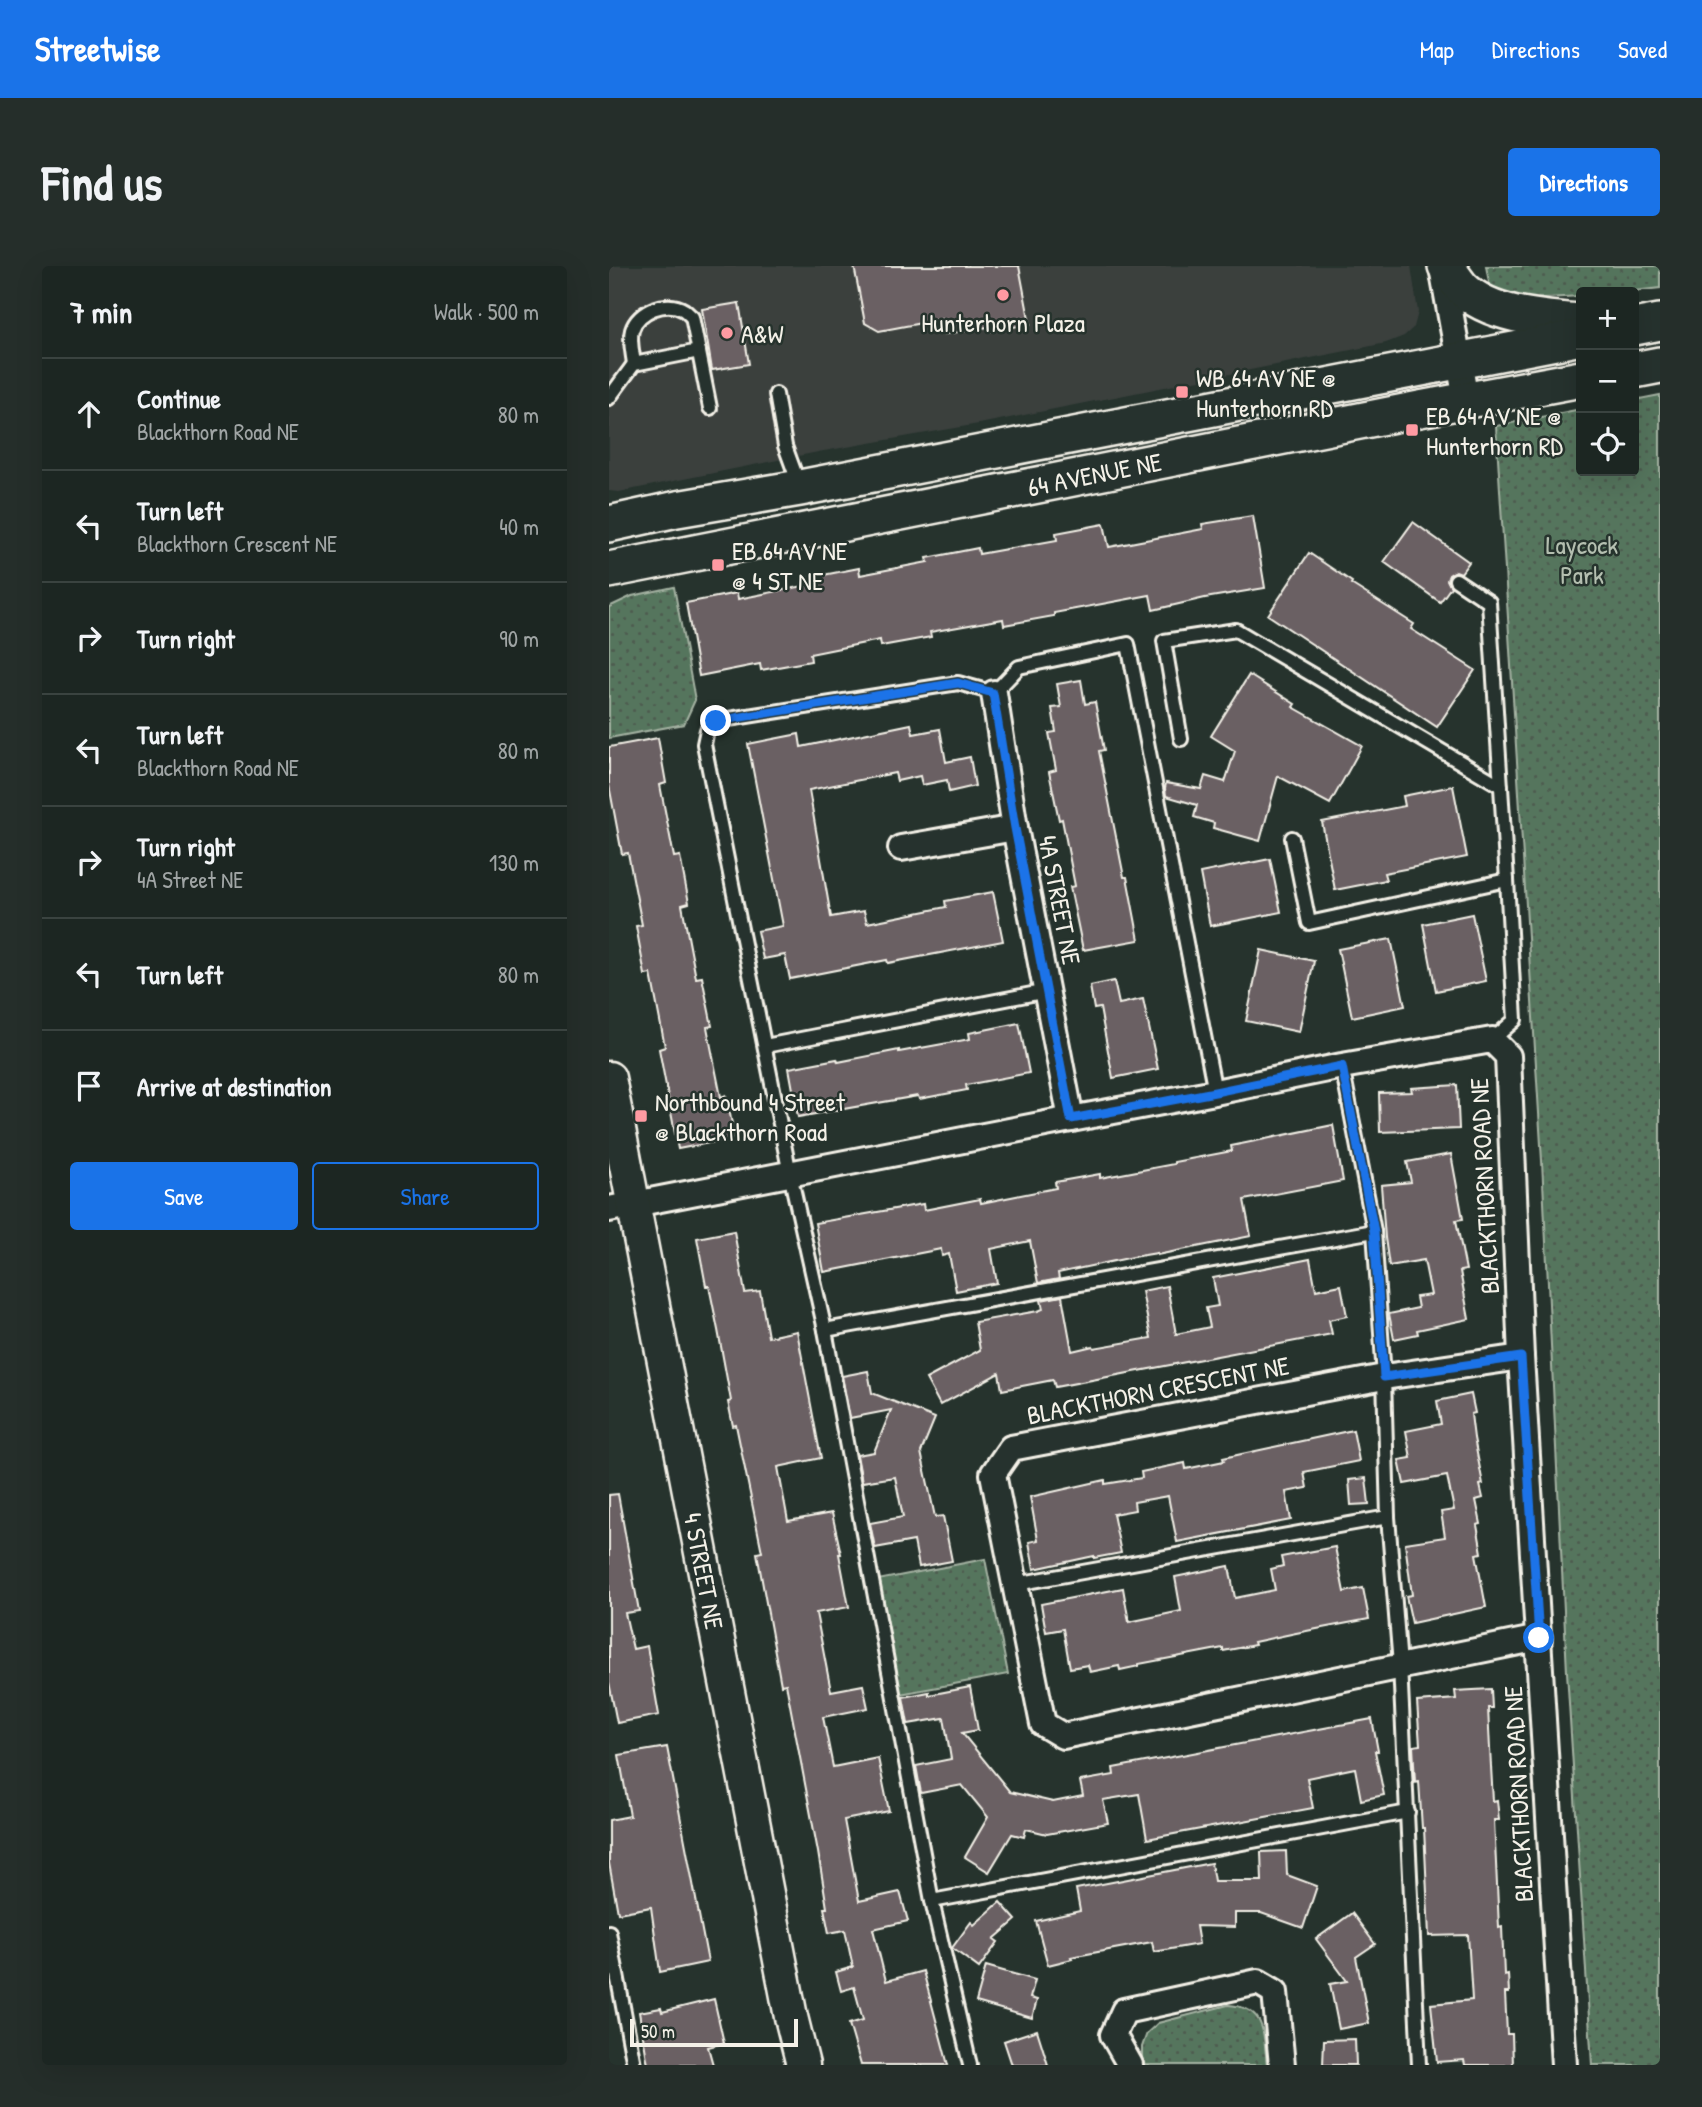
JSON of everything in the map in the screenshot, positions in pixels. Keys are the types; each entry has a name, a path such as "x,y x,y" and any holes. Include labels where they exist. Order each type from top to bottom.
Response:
{"main road":[{"path":"1444,266 1464,289 1510,313 1576,321"},
{"path":"1639,326 1660,321"},
{"name":"64 AVENUE NE","path":"615,520 800,488 1576,338"},
{"path":"1639,369 1660,365"},
{"name":"64 AVENUE NE","path":"614,573 1576,380"}],"street":[{"path":"1444,266 1466,400"},
{"name":"4A STREET NE","path":"993,693 1015,828 1071,1119"},
{"path":"901,848 1015,828"},
{"name":"BLACKTHORN ROAD NE","path":"621,1206 1342,1066 1492,1040 1508,1056 1521,1357 1564,2065"},
{"name":"4 STREET NE","path":"609,1078 621,1206 803,2065"},
{"name":"BLACKTHORN CRESCENT NE","path":"1521,1357 1384,1377 1011,1448 993,1474 1043,1724 1063,1736 1539,1638"},
{"path":"1130,2065 1113,2035 1124,2011 1258,1982 1275,1992 1282,2065"}],"lane":[{"path":"609,398 634,364 631,333 636,322 643,312 664,306 682,308 692,317 710,408"},
{"path":"634,364 699,351"},
{"path":"776,394 785,446 800,488"},
{"path":"1456,580 1489,602 1515,1020 1492,1040"},
{"path":"1181,739 1164,641 1235,630 1501,786"},
{"path":"970,2065 932,1901 825,1330 790,1174 704,744 707,730 716,721 958,683 993,693 1019,667 1128,644 1215,1092"},
{"path":"1292,838 1309,923 1507,880"},
{"path":"765,1046 1047,991"},
{"path":"1342,1066 1374,1231 1384,1377 1388,1517 1408,1812 1419,2065"},
{"path":"825,1330 1374,1231"},
{"path":"1016,1584 1388,1517"},
{"path":"932,1901 1408,1812"},
{"path":"609,1932 635,2065"}],"shaded area":[{"name":"Hunterhorn Plaza","path":"609,266 1411,266 1418,312 1414,327 1404,336 1386,343 619,492 609,491"}],"green space":[{"path":"1486,266 1660,266 1660,288 1639,290 1639,287 1576,287 1576,296 1528,299 1490,288"},
{"name":"Laycock Park","path":"1660,395 1660,2065 1592,2065 1567,1672 1542,1161 1496,426 1576,410 1576,476 1639,476 1639,399"},
{"path":"674,587 695,700 684,724 609,738 609,607 632,596"},
{"path":"985,1559 1008,1674 900,1694 878,1580"},
{"path":"1228,2005 1250,2011 1261,2024 1267,2065 1146,2065 1142,2060 1142,2047 1147,2033 1158,2023"}],"building":[{"path":"854,266 1019,266 1030,324 989,331 988,327 945,334 943,319 879,331 865,323"},
{"path":"739,303 749,364 712,370 702,309"},
{"path":"1253,516 1265,588 1153,610 1150,595 1004,625 1003,619 930,632 931,637 881,646 880,640 810,654 811,661 761,670 760,664 699,676 686,603 737,593 738,599 809,585 808,578 859,568 860,575 928,562 927,558 978,548 979,554 1057,540 1056,533 1104,524 1109,547 1203,529 1202,524"},
{"path":"1413,522 1469,562 1461,573 1456,571 1449,575 1447,580 1451,587 1440,602 1384,562"},
{"path":"1309,553 1352,582 1351,584 1414,624 1411,629 1475,670 1437,727 1268,615"},
{"path":"1249,675 1295,704 1293,707 1362,746 1330,804 1278,776 1260,841 1213,828 1214,823 1194,817 1197,805 1166,796 1165,788 1166,783 1201,789 1205,776 1225,782 1235,751 1211,736"},
{"path":"1081,680 1085,704 1095,702 1104,750 1099,751 1139,940 1083,950 1070,887 1075,886 1062,819 1059,820 1049,772 1056,770 1049,733 1056,732 1052,708 1061,707 1057,684"},
{"path":"911,724 913,734 940,729 946,762 970,757 975,786 949,792 947,780 922,785 920,776 897,781 895,773 809,790 831,917 864,911 867,923 946,907 945,901 993,892 1003,941 790,979 785,955 763,959 757,931 783,926 748,744 799,734 801,747"},
{"path":"658,738 666,783 660,785 674,857 680,856 689,903 682,905 696,978 702,977 712,1026 707,1027 721,1097 726,1095 735,1138 678,1149 659,1049 665,1047 651,974 645,975 636,926 642,925 628,853 622,854 609,785 609,747"},
{"path":"1453,786 1467,857 1384,873 1386,880 1335,890 1322,822 1405,806 1403,796"},
{"path":"1270,859 1281,912 1210,926 1200,873"},
{"path":"1472,914 1486,981 1436,991 1423,924"},
{"path":"1391,939 1405,1006 1352,1017 1338,949"},
{"path":"1261,950 1314,961 1299,1032 1246,1021"},
{"path":"1114,981 1119,1004 1143,999 1158,1069 1113,1078 1100,1008 1094,1009 1090,986"},
{"path":"1019,1023 1029,1073 966,1085 967,1090 798,1117 789,1068 970,1039 969,1033"},
{"path":"1457,1085 1459,1129 1380,1132 1379,1093 1412,1092 1411,1088"},
{"path":"1333,1125 1343,1181 1244,1200 1251,1236 1058,1273 1059,1279 1038,1283 1030,1241 991,1249 997,1283 956,1291 949,1254 942,1256 941,1249 824,1272 815,1223 923,1204 924,1210 980,1199 981,1203 1056,1188 1055,1182 1100,1174 1100,1178 1174,1164 1232,1151 1231,1146"},
{"path":"1451,1154 1463,1219 1456,1220 1466,1270 1460,1271 1469,1319 1417,1330 1418,1334 1394,1339 1389,1314 1418,1308 1416,1297 1431,1295 1424,1260 1389,1266 1381,1185 1411,1182 1407,1162"},
{"path":"734,1231 745,1293 760,1291 768,1337 797,1331 821,1458 778,1467 788,1521 832,1513 841,1554 849,1607 816,1613 831,1691 863,1685 868,1708 823,1717 833,1767 878,1758 889,1811 844,1820 859,1901 900,1892 908,1921 873,1929 886,1981 923,1971 948,2065 861,2065 849,2024 863,2020 854,1987 841,1991 836,1972 853,1967 845,1930 829,1933 818,1852 786,1684 781,1685 757,1553 762,1552 736,1425 733,1426 728,1402 731,1401 718,1330 697,1238"},
{"path":"1310,1259 1316,1290 1341,1285 1347,1316 1329,1320 1332,1334 1055,1387 1053,1380 1002,1390 999,1373 940,1405 926,1379 980,1350 975,1322 1038,1311 1043,1309 1041,1300 1062,1296 1072,1351 1093,1346 1094,1348 1151,1338 1142,1291 1167,1286 1176,1334 1210,1327 1206,1308 1218,1306 1213,1278"},
{"path":"868,1371 872,1393 935,1418 921,1452 935,1517 943,1516 952,1561 919,1567 914,1541 875,1548 870,1523 903,1517 895,1477 862,1482 857,1455 874,1452 891,1410 850,1418 842,1376"},
{"path":"1471,1394 1475,1413 1471,1414 1474,1438 1483,1484 1480,1485 1483,1498 1476,1500 1481,1524 1477,1525 1482,1553 1476,1554 1486,1607 1412,1623 1406,1596 1412,1595 1405,1543 1445,1537 1441,1512 1454,1510 1447,1476 1404,1484 1399,1460 1411,1458 1406,1431 1441,1424 1437,1401"},
{"path":"1353,1430 1359,1461 1304,1472 1307,1488 1286,1492 1291,1520 1177,1542 1168,1496 1134,1502 1135,1510 1113,1514 1121,1553 1034,1569 1029,1542 1038,1540 1030,1497 1105,1480 1105,1484 1142,1478 1141,1472 1185,1463 1186,1469 1224,1461 1223,1458"},
{"path":"1366,1478 1369,1504 1351,1505 1349,1480"},
{"path":"618,1494 639,1611 625,1613 633,1649 647,1646 659,1715 617,1723 609,1682 609,1495"},
{"path":"1335,1547 1344,1592 1363,1588 1369,1619 1254,1642 1255,1645 1223,1651 1223,1648 1120,1670 1119,1666 1090,1672 1088,1665 1070,1668 1063,1629 1046,1632 1041,1604 1123,1588 1129,1622 1181,1611 1175,1577 1229,1566 1235,1598 1275,1590 1271,1569 1283,1566 1281,1557"},
{"path":"970,1687 978,1730 962,1733 1010,1792 1053,1802 1083,1796 1080,1781 1114,1775 1113,1768 1372,1719 1384,1795 1361,1800 1355,1768 1307,1778 1313,1808 1147,1839 1139,1794 1103,1800 1108,1823 1047,1834 1026,1829 1024,1837 1012,1834 989,1872 965,1857 988,1817 962,1785 921,1793 916,1766 951,1759 944,1718 908,1724 903,1697"},
{"path":"1491,1689 1492,1708 1488,1708 1493,1801 1497,1800 1499,1820 1494,1820 1499,1928 1502,1927 1504,1975 1508,1974 1509,1993 1505,1993 1507,2034 1512,2034 1513,2065 1465,2065 1464,2060 1437,2062 1431,2004 1472,2000 1468,1935 1429,1936 1424,1828 1419,1781 1415,1782 1413,1746 1420,1745 1417,1702 1456,1699 1455,1691"},
{"path":"667,1747 708,1962 660,1972 651,1907 618,1913 609,1863 609,1820 630,1816 619,1755"},
{"path":"1286,1851 1287,1875 1317,1886 1303,1928 1261,1913 1235,1913 1235,1927 1196,1926 1199,1944 1154,1952 1152,1942 1071,1957 1072,1959 1048,1965 1036,1921 1080,1911 1076,1889 1211,1863 1214,1881 1262,1881 1261,1852"},
{"path":"1000,1902 1016,1920 994,1939 998,1942 979,1968 952,1948 971,1922 974,1925"},
{"path":"1352,1913 1375,1944 1356,1957 1369,2023 1339,2029 1330,1984 1347,1981 1316,1939"},
{"path":"986,1966 1035,1980 1030,1998 1037,2000 1032,2018 976,2002"},
{"path":"714,1999 724,2043 708,2047 713,2065 648,2065 639,2012 661,2008 662,2012"},
{"path":"1037,2030 1048,2065 1012,2065 1004,2041"},
{"path":"1355,2039 1356,2065 1323,2065 1324,2040"}],"place":[{"name":"Hunterhorn Plaza","path":"1003,295"},
{"name":"A&W","path":"727,333"},
{"name":"WB 64 AV NE @ Hunterhorn RD","path":"1182,392"},
{"name":"EB 64 AV NE @ Hunterhorn RD","path":"1412,430"},
{"name":"EB 64 AV NE @ 4 ST NE","path":"718,565"},
{"name":"Northbound 4 Street @ Blackthorn Road","path":"641,1116"}],"route":[{"path":"716,721 958,683 993,693 1015,828 1071,1119 1342,1066 1374,1231 1384,1377 1521,1357 1539,1638"}]}
